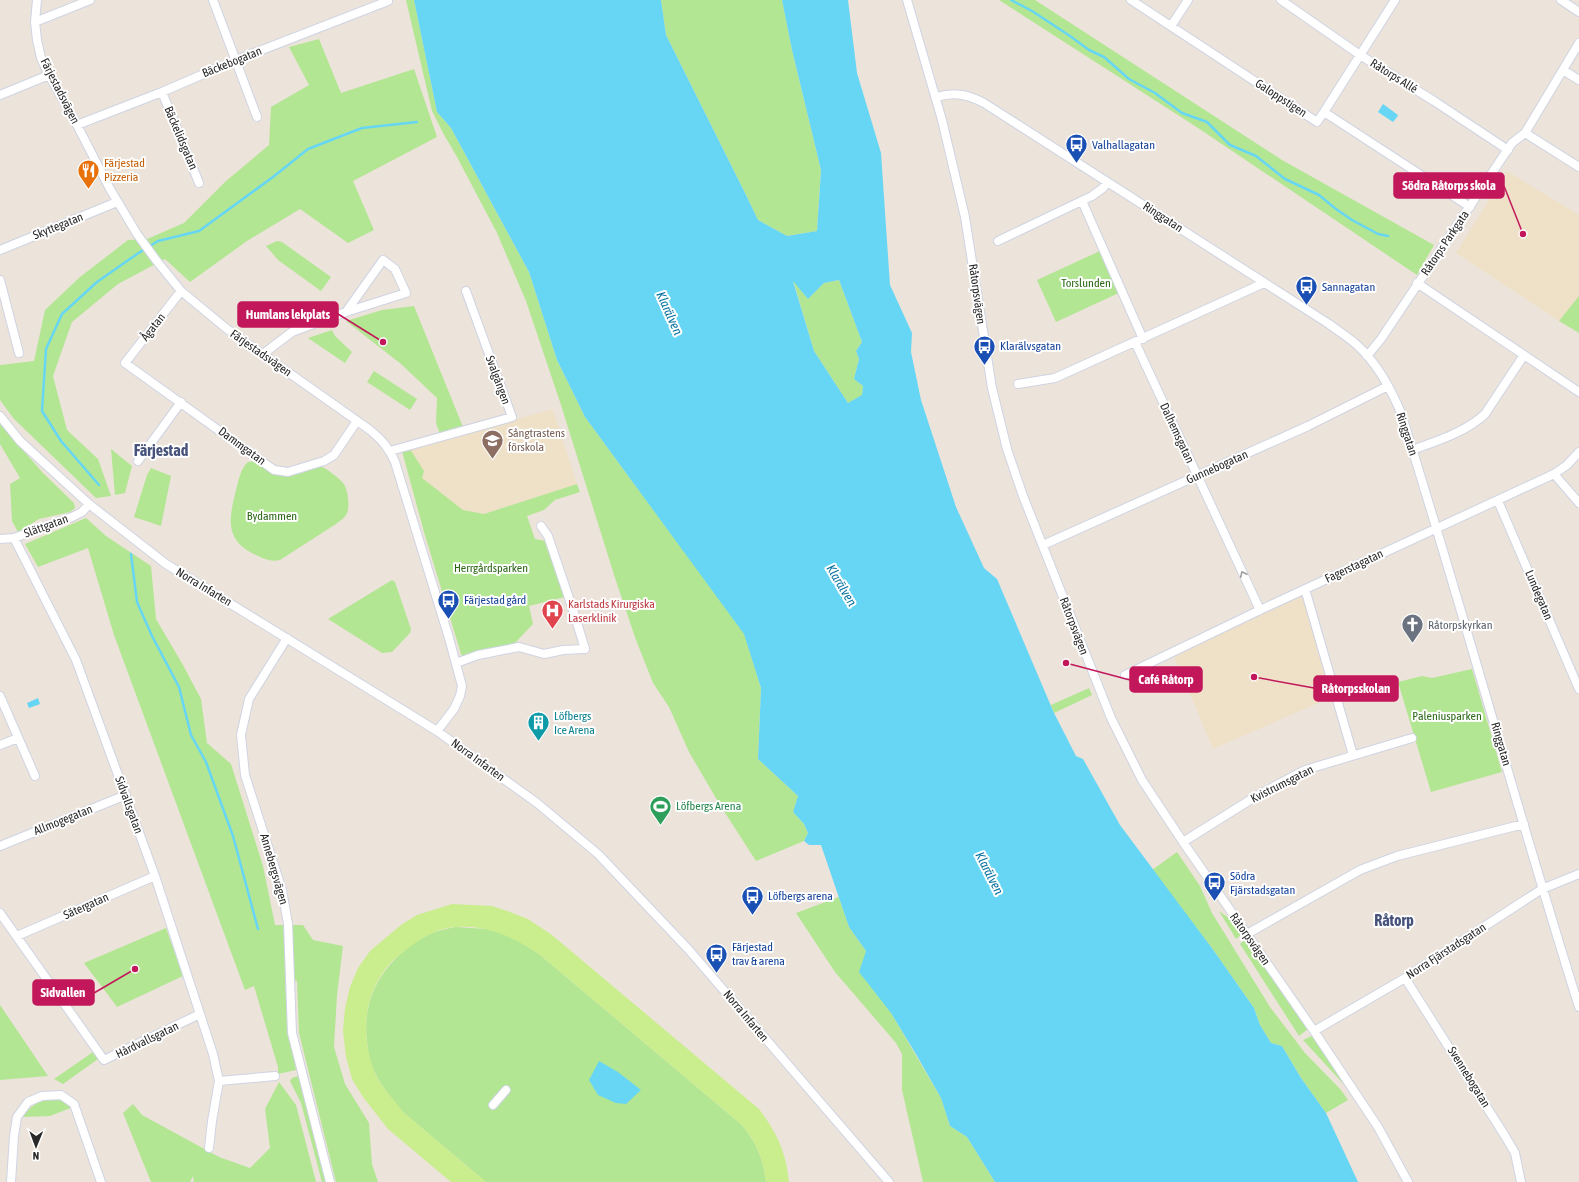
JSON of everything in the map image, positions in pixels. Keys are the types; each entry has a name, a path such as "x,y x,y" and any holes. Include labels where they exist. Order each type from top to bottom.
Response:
{"street":[{"name":"Färjestadsvägen","path":"37,0 35,22 37,40 41,58 49,75 117,202 137,234 180,291 227,329 382,439 390,451 395,462 462,686 460,696 454,709 437,731"},
{"path":"35,22 90,0"},
{"path":"213,0 257,117"},
{"name":"Bäckebogatan","path":"77,125 388,0"},
{"name":"Råtorpsvägen","path":"907,0 936,97 965,217 983,336 999,420 1021,490 1076,631 1120,736 1142,780 1378,1127 1408,1182"},
{"name":"Galoppstigen","path":"1131,0 1317,122 1324,112 1470,207"},
{"path":"1171,26 1188,0"},
{"name":"Råtorps Allé","path":"1281,0 1360,55 1508,150"},
{"path":"1324,112 1395,0"},
{"path":"1561,0 1579,12"},
{"name":"Råtorps Parkgata","path":"1417,283 1512,143 1525,133 1579,43"},
{"path":"1563,70 1579,80"},
{"path":"0,95 49,75"},
{"name":"Bäckelidsgatan","path":"162,92 200,183"},
{"name":"Ringgatan","path":"936,97 956,94 974,98 984,103 1335,328 1358,346 1367,356 1388,386 1401,413 1437,529 1542,889 1579,1007"},
{"path":"1525,133 1579,167"},
{"path":"998,241 1082,201 1098,192 1107,182"},
{"path":"1082,201 1143,339"},
{"name":"Skyttegatan","path":"0,250 117,202"},
{"path":"262,354 292,332 346,312 406,293 395,269 383,260 346,312"},
{"path":"0,280 19,353"},
{"path":"1018,384 1055,378 1264,283"},
{"path":"1367,356 1381,339 1417,283 1579,392"},
{"name":"Ågatan","path":"125,363 180,291"},
{"name":"Svalgången","path":"390,451 512,417 466,291"},
{"name":"Dalhemsgatan","path":"1134,342 1260,610"},
{"path":"1412,450 1453,434 1480,420 1524,355"},
{"name":"Dammgatan","path":"125,363 274,470 288,472 324,461 334,455 357,421"},
{"name":"Gunnebogatan","path":"1043,545 1308,426 1388,386"},
{"path":"138,461 181,402"},
{"name":"Norra Infarten","path":"0,416 20,441 89,504 166,564 466,750 536,803 598,854 690,950 889,1182"},
{"name":"Fagerstagatan","path":"1125,675 1260,610 1554,474 1567,465 1579,452"},
{"path":"1554,474 1579,503"},
{"name":"Lundegatan","path":"1498,501 1579,689"},
{"name":"Slättgatan","path":"0,539 14,538 72,517 82,512 89,504"},
{"path":"456,663 478,655 520,647 544,654 563,650 585,649 548,536 541,526"},
{"name":"Sidvallsgatan","path":"14,538 76,660 155,876 213,1054 219,1081 209,1148"},
{"path":"1306,589 1353,755"},
{"name":"Annebergsvägen","path":"287,638 249,699 241,735 245,775 282,890 288,924 292,1034 330,1182"},
{"path":"0,696 35,776"},
{"path":"0,745 18,738"},
{"name":"Kvistrumsgatan","path":"1183,842 1258,795 1305,770 1412,738"},
{"name":"Allmogegatan","path":"0,846 126,794"},
{"path":"1247,934 1360,870 1397,856 1524,824"},
{"name":"Norra Fjärstadsgatan","path":"1314,1031 1405,978 1542,889 1579,874"},
{"name":"Sätergatan","path":"17,936 155,876"},
{"name":"Hårdvallsgatan","path":"0,913 104,1060 200,1014"},
{"name":"Svennebogatan","path":"1405,978 1515,1153 1521,1182"},
{"path":"219,1081 275,1076"},
{"path":"493,1105 506,1090"},
{"path":"11,1182 12,1154 17,1117 28,1102 42,1096 61,1095 74,1104 101,1182"}],"shaded area":[{"path":"1507,171 1579,215 1579,296 1559,321 1456,253"},
{"name":"Sångtrastens förskola","path":"553,409 577,484 484,514 463,510 422,478 410,449"},
{"path":"1303,594 1332,697 1213,749 1174,656"}],"green space":[{"path":"406,0 414,0 437,112 451,128 529,272 557,360 585,417 744,633 761,688 758,759 798,796 793,812 804,824 808,833 804,841 756,861 720,805 689,752 669,707 653,683 636,640 615,578 561,405 526,301 497,233 432,111"},
{"path":"661,0 782,0 792,50 821,170 817,231 787,236 758,220 666,35"},
{"path":"999,0 1035,0 1282,160 1434,245 1417,275 1198,128"},
{"path":"319,39 341,93 414,69 437,137 353,181 374,230 348,243 300,209 247,241 190,282 165,259 118,284 72,322 53,376 67,430 98,459 111,496 96,498 14,419 0,400 0,365 34,361 45,310 80,277 128,240 147,239 184,223 226,181 269,145 271,107 309,85 289,47"},
{"path":"277,241 282,242 331,277 321,291 278,260 266,246"},
{"name":"Torslunden","path":"1102,250 1121,292 1056,322 1037,280"},
{"path":"793,280 808,299 824,283 839,280 862,342 856,351 859,359 854,379 863,386 862,396 848,403 814,351"},
{"path":"1579,296 1579,333 1559,321"},
{"path":"414,306 463,427 440,434 436,423 437,398 401,364 346,321 382,310"},
{"path":"332,330 335,336 352,352 345,363 308,338"},
{"path":"374,371 417,399 410,410 367,382"},
{"path":"0,424 43,473 74,503 75,508 70,512 39,519 18,532 12,521 10,484 20,478 0,444"},
{"path":"111,449 132,466 125,493 115,495"},
{"name":"Herrgårdsparken","path":"410,449 424,471 422,478 463,510 484,514 577,484 580,492 555,500 544,510 527,516 535,539 546,541 565,597 529,606 533,624 515,643 462,657 424,532 402,451"},
{"name":"Bydammen","path":"255,461 269,471 283,476 296,475 320,466 326,469 345,485 348,502 348,510 346,515 336,524 280,560 274,561 256,555 238,543 231,528 232,510 241,471 248,462"},
{"path":"151,468 171,476 161,526 134,517 147,475"},
{"path":"86,518 106,536 151,566 156,619 201,699 207,743 231,764 263,866 275,925 303,925 313,940 343,946 337,995 334,1047 345,1084 369,1123 372,1164 378,1182 336,1182 299,1033 297,981 285,978 288,1029 296,1070 278,1074 278,1067 254,986 245,990 114,635 88,548 38,567 25,544"},
{"path":"392,580 395,582 411,629 410,633 392,652 382,653 328,619"},
{"name":"Paleniusparken","path":"1472,669 1502,772 1431,792 1398,682 1422,676 1432,678"},
{"path":"1089,688 1092,695 1054,713 1051,705"},
{"path":"1177,852 1200,886 1212,913 1270,1007 1305,1053 1341,1090 1348,1100 1326,1113 1301,1078 1282,1046 1271,1043 1260,1025 1254,1008 1214,951 1152,870"},
{"path":"839,897 849,927 866,951 891,1013 941,1098 950,1126 967,1137 995,1182 923,1182 902,1090 902,1054 896,1043 835,972 796,913"},
{"path":"452,904 492,906 528,919 552,935 759,1109 771,1126 780,1143 786,1161 789,1182 766,1182 763,1165 758,1152 752,1139 742,1125 539,954 520,942 500,933 479,928 450,927 424,937 412,945 387,967 373,990 369,1003 366,1029 369,1055 375,1074 382,1086 404,1113 486,1182 451,1182 388,1129 363,1097 352,1079 346,1057 343,1031 345,1008 350,987 358,968 370,951 401,925 417,915"},
{"path":"1219,911 1233,921 1242,934 1236,939"},
{"path":"455,927 487,929 502,933 517,940 539,954 742,1125 752,1139 758,1152 763,1165 766,1182 486,1182 404,1113 377,1077 371,1064 367,1041 366,1024 368,1008 380,979 389,966 399,955 426,936 437,931"},
{"path":"166,928 183,976 117,1007 84,963"},
{"path":"1245,939 1308,1029 1299,1036 1240,944"},
{"path":"0,1005 48,1076 0,1080"},
{"path":"1312,1036 1348,1089 1303,1040"},
{"path":"93,1052 98,1059 63,1084 54,1079"},
{"path":"298,1076 326,1182 322,1182 301,1103 290,1081 292,1078"},
{"path":"279,1082 296,1105 316,1182 194,1182 193,1176 190,1182 151,1182 123,1113 133,1104 142,1115 219,1157 250,1168 270,1148 265,1109"},
{"path":"47,1099 61,1100 73,1107 50,1116 23,1117 33,1106"}],"water":[{"name":"Klarälven","path":"414,0 661,0 666,35 758,220 787,236 817,231 821,170 792,50 782,0 848,0 857,73 881,153 890,285 912,333 911,352 921,400 956,507 984,568 997,579 1054,713 1076,756 1083,759 1120,825 1214,951 1254,1008 1260,1025 1271,1043 1282,1046 1301,1078 1326,1113 1358,1182 995,1182 967,1137 950,1126 941,1098 917,1056 891,1013 859,972 866,951 849,927 821,845 809,845 804,841 808,833 804,824 793,812 798,796 758,759 761,688 744,634 585,417 557,360 529,272 451,128 437,112","holes":["839,280 862,342 856,351 859,359 854,379 863,386 862,395 848,403 814,351 793,281 808,299 824,283"]},
{"path":"1383,104 1398,115 1393,122 1378,112"},
{"path":"38,698 40,704 29,708 27,703"},
{"path":"599,1061 618,1072 641,1090 626,1104 616,1103 598,1095 589,1080"}],"waterway":[{"path":"1011,0 1032,11 1089,50 1104,57 1129,79 1155,93 1182,113 1207,122 1230,145 1256,156 1285,179 1319,195 1352,220 1378,234 1388,236"},
{"path":"99,485 61,441 42,411 46,349 62,314 97,282 137,254 158,241 199,231 273,177 308,149 362,128 417,122"},
{"path":"131,554 137,602 152,636 179,687 191,735 206,762 233,836 258,929"}],"place":[{"name":"Valhallagatan","path":"1076,164"},
{"name":"Färjestad Pizzeria","path":"88,190"},
{"name":"Södra Råtorps skola","path":"1523,234"},
{"name":"Sannagatan","path":"1307,306"},
{"name":"Humlans lekplats","path":"383,342"},
{"name":"Klarälvsgatan","path":"985,366"},
{"name":"Sångtrastens förskola","path":"493,460"},
{"name":"Färjestad gård","path":"448,620"},
{"name":"Karlstads Kirurgiska Laserklinik","path":"553,630"},
{"name":"Råtorpskyrkan","path":"1413,644"},
{"name":"Café Råtorp","path":"1066,663"},
{"name":"Råtorpsskolan","path":"1254,677"},
{"name":"Löfbergs Ice Arena","path":"539,742"},
{"name":"Löfbergs Arena","path":"661,826"},
{"name":"Södra Fjärstadsgatan","path":"1215,902"},
{"name":"Löfbergs arena","path":"753,916"},
{"name":"Sidvallen","path":"135,969"},
{"name":"Färjestad trav & arena","path":"716,974"}],"district":[{"name":"Färjestad","path":"161,450"},
{"name":"Råtorp","path":"1394,920"}]}
